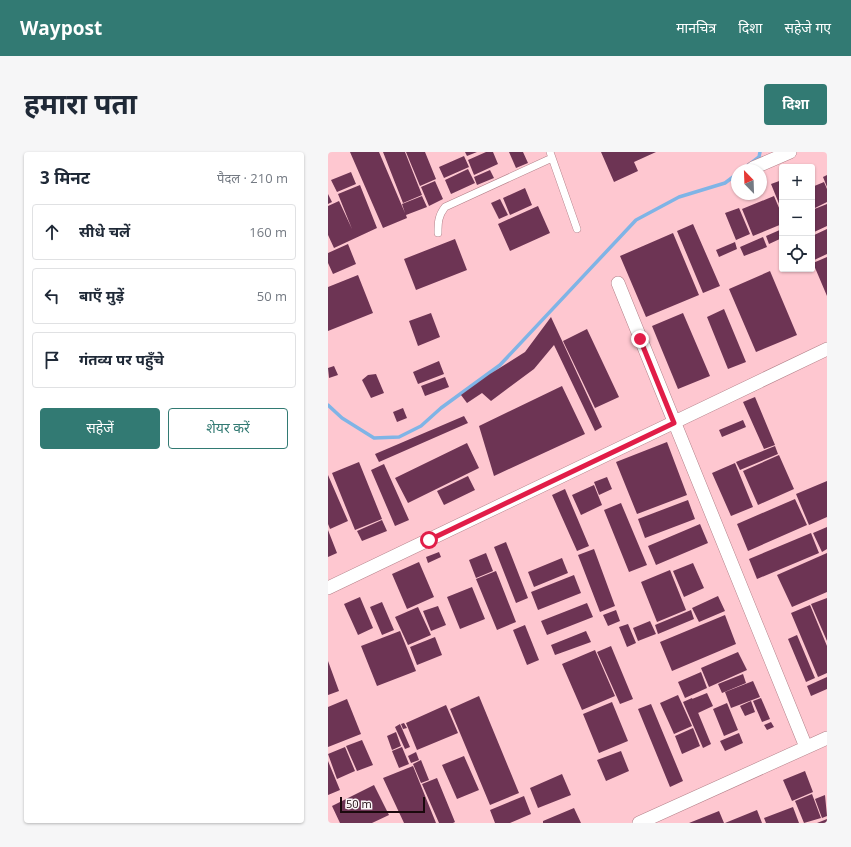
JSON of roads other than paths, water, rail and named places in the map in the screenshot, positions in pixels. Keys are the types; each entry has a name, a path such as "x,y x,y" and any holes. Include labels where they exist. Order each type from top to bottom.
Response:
{"street":[{"path":"762,164 790,152"},
{"path":"618,283 806,747"},
{"path":"328,588 827,349"},
{"path":"639,823 666,818 806,747 827,738"}],"lane":[{"path":"438,233 440,213 445,207 551,155 577,229"}],"waterway":[{"path":"750,164 759,157 760,152"},
{"path":"328,405 342,418 374,438 399,437 421,426 441,408 500,365 636,220 679,197 725,183 731,178"}]}
